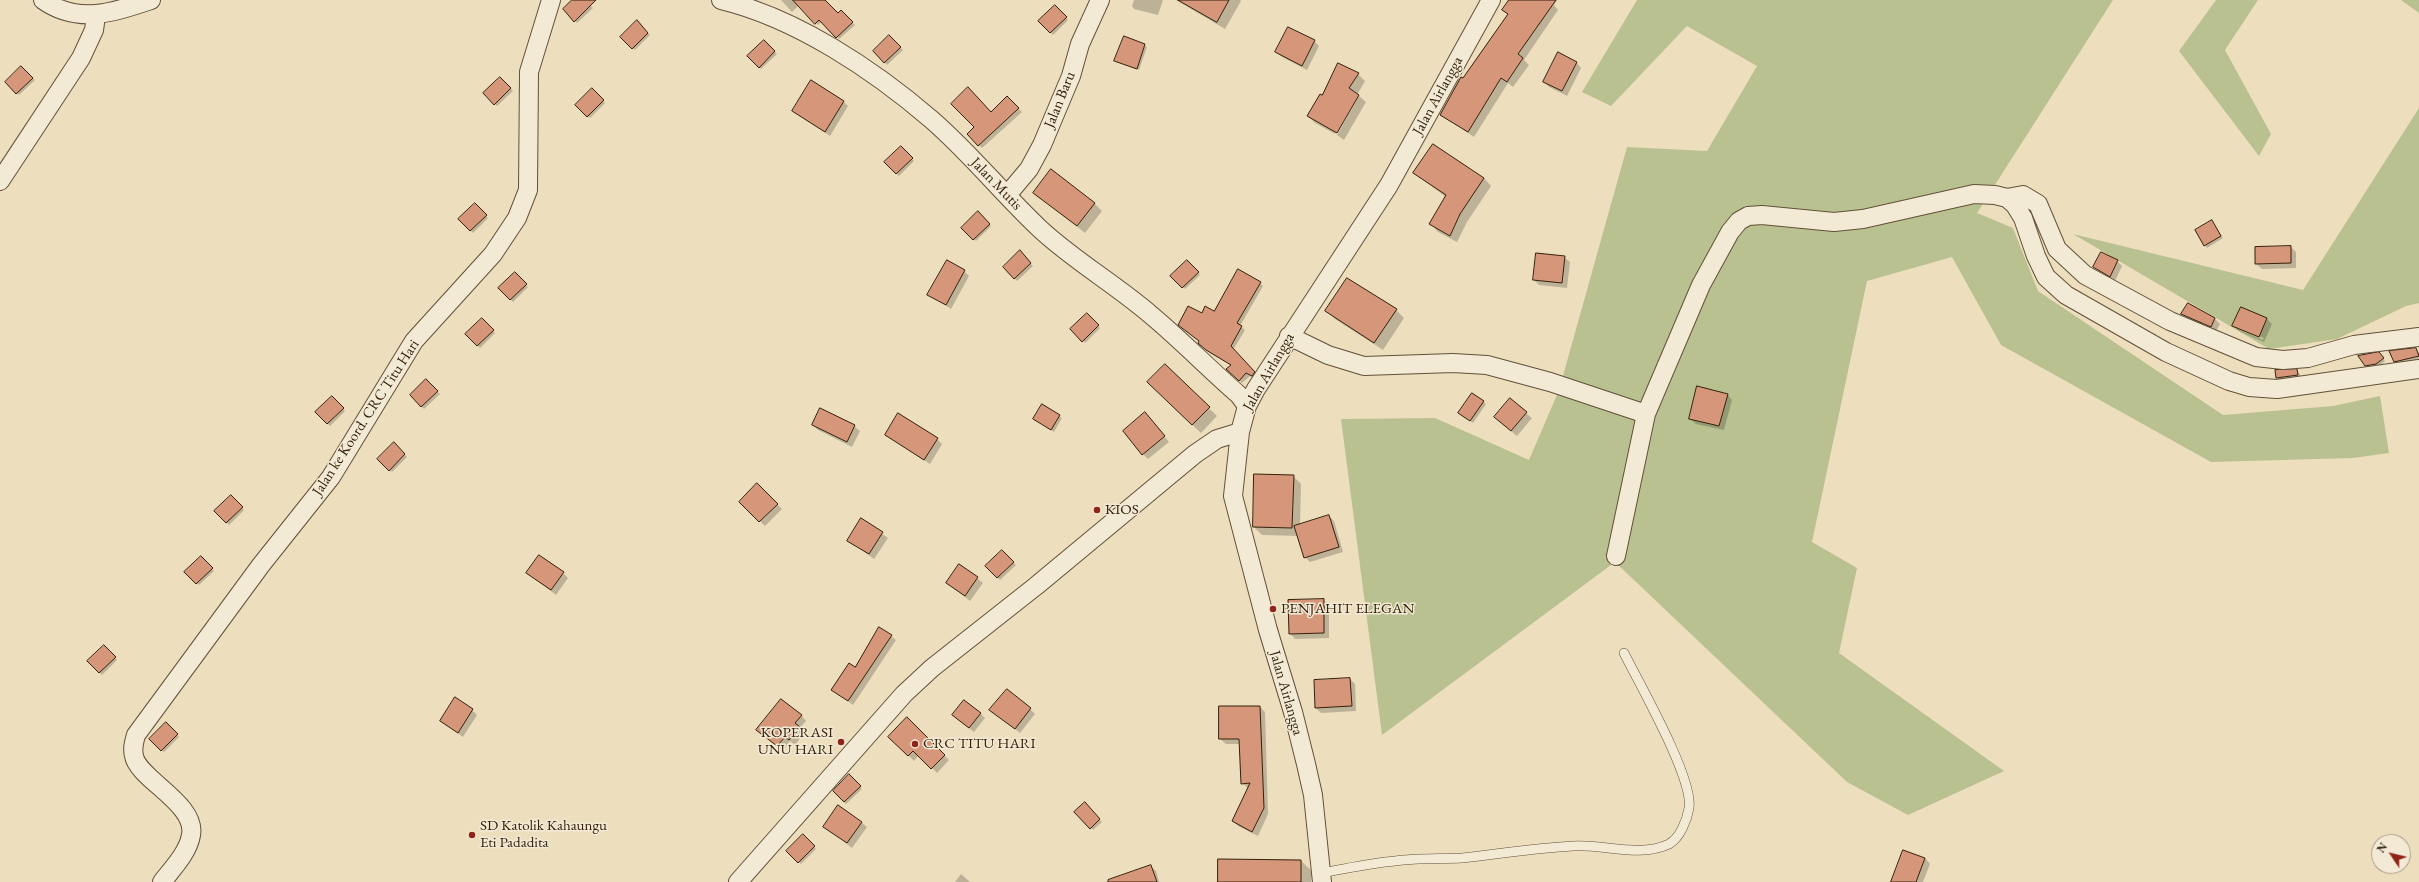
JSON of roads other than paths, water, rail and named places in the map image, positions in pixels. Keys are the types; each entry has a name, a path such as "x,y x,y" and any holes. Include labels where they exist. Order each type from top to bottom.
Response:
{"street":[{"path":"43,0 59,8 79,14 96,16 151,0"},
{"name":"Jalan ke Koord. CRC Titu Hari","path":"162,882 185,850 191,836 192,825 186,814 140,768 134,757 133,746 136,735 260,565 331,477 414,341 493,254 517,218 528,190 529,72 551,0"},
{"name":"Jalan Mutis","path":"721,0 766,14 848,57 932,120 1008,194 1040,229 1151,314 1239,395 1247,406"},
{"name":"Jalan Baru","path":"1008,194 1029,170 1042,145 1071,76 1080,44 1100,0"},
{"name":"Jalan Airlangga","path":"1321,878 1313,795 1306,764 1288,691 1268,630 1233,496 1240,432 1247,406 1289,336 1389,185 1491,0"},
{"path":"0,181 80,58 94,30 96,16"},
{"path":"1616,556 1646,414 1701,285 1730,232 1739,221 1748,216 1762,215 1834,222 1863,220 1974,194 2007,198 2023,195 2038,204 2057,249 2084,274 2170,321 2256,357 2283,360 2308,358 2354,345 2419,337"},
{"path":"2007,198 2016,205 2023,218 2036,256 2046,277 2066,296 2166,352 2229,381 2249,387 2278,389 2419,369"},
{"path":"1289,336 1328,355 1352,364 1364,366 1452,363 1487,366 1550,382 1646,414"},
{"path":"738,882 870,731 904,694 932,668 1048,577 1195,454 1217,439 1240,432"}],"lane":[{"path":"1321,878 1395,861 1461,858 1574,846 1600,846 1642,850 1654,849 1670,844 1683,829 1690,807 1684,777 1670,744 1624,654"}],"place":[{"name":"KIOS","path":"1097,510"},
{"name":"PENJAHIT ELEGAN","path":"1273,609"},
{"name":"KOPERASI UNU HARI","path":"841,742"},
{"name":"CRC TITU HARI","path":"915,744"},
{"name":"SD Katolik Kahaungu Eti Padadita","path":"472,835"}]}
